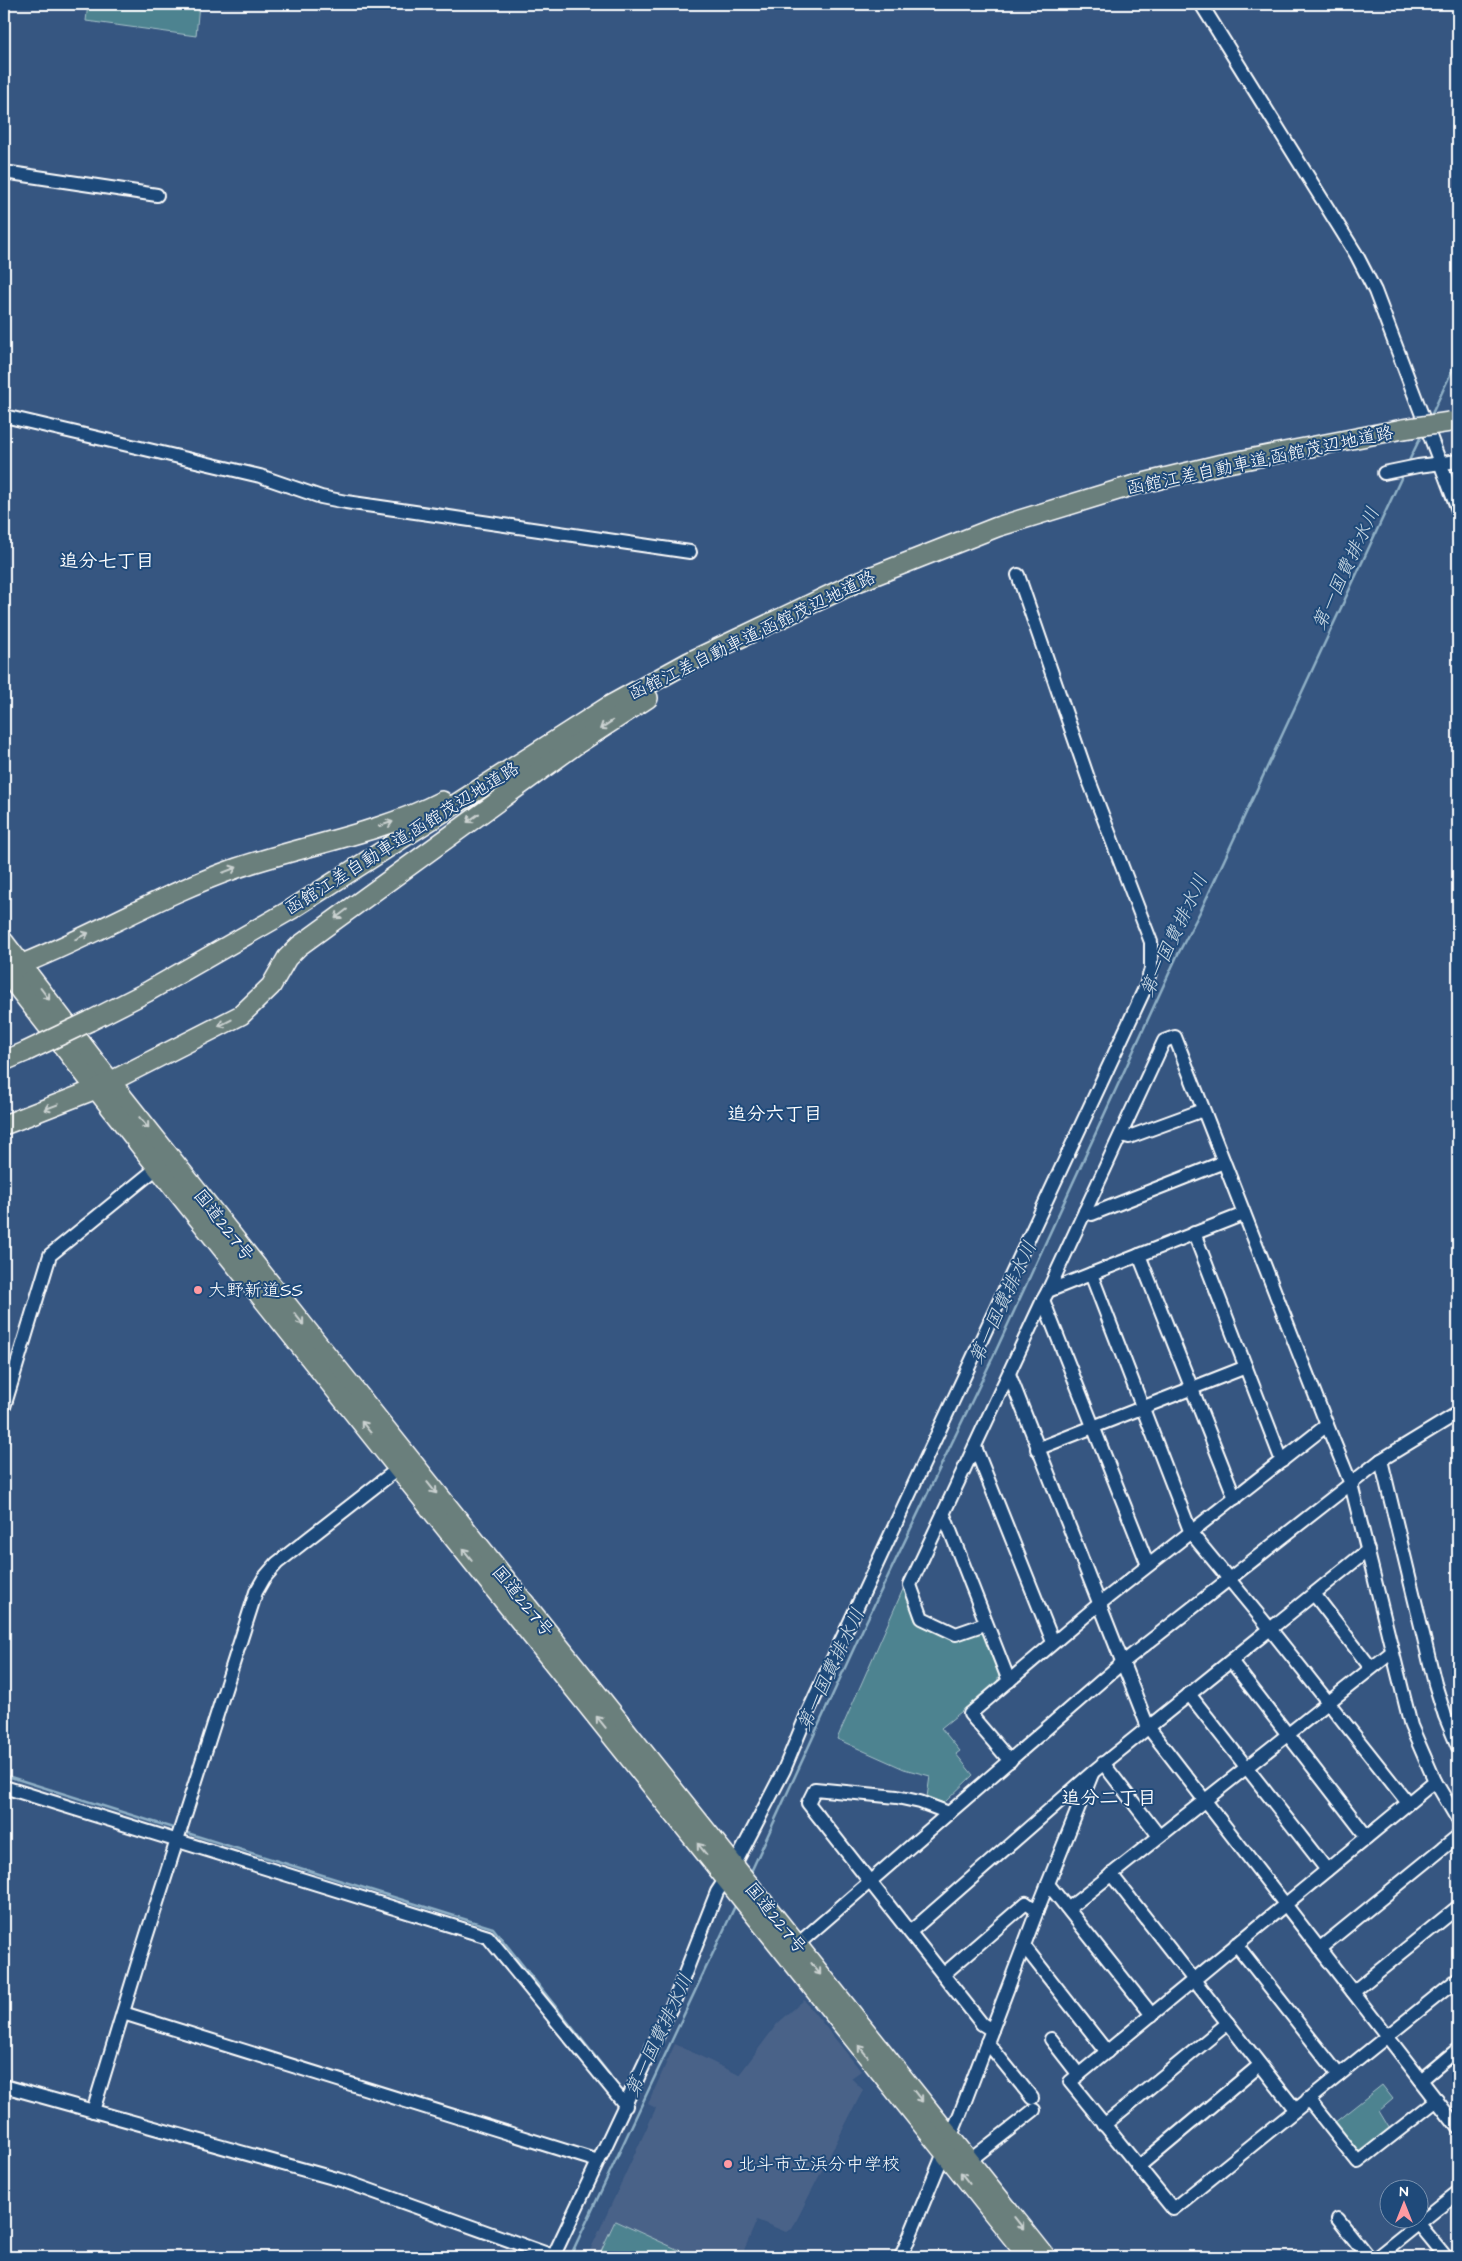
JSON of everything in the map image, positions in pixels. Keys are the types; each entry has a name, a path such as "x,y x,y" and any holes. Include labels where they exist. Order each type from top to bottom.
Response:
{"highway":[{"name":"函館江差自動車道;函館茂辺地道路","path":"4,1061 90,1021 164,982 292,909 609,706 663,681 794,611 855,583 996,527 1131,486 1208,467 1403,429 1454,422"},
{"path":"4,1124 103,1085 241,1015 271,986 286,958 299,946 663,681"},
{"path":"4,971 178,890 237,868 390,823 496,778"},
{"name":"国道227号","path":"4,942 22,964 103,1085"},
{"name":"国道227号","path":"4,971 103,1085 734,1876 947,2144 1028,2257"},
{"name":"国道227号","path":"947,2144 969,2161 1046,2257"}],"street":[{"path":"1201,4 1356,254 1375,291 1458,510"},
{"path":"4,172 157,195"},
{"path":"4,416 260,476 321,497 346,502 690,552"},
{"path":"1390,471 1458,461"},
{"path":"4,2086 344,2181 553,2257 675,1999 718,1892 734,1876 784,1770 812,1703 1107,1067 1140,1002 1150,969 1151,942 1088,778 1018,575"},
{"path":"985,1624 956,1634 922,1618 910,1585 1164,1041 1175,1037 1351,1484 1411,1726 1435,1781 1458,1820"},
{"path":"1120,1135 1129,1137 1203,1110"},
{"path":"4,1408 50,1255 165,1162"},
{"path":"1085,1211 1092,1214 1224,1162"},
{"path":"1045,1295 1090,1274 1244,1214"},
{"path":"1194,1233 1282,1461"},
{"path":"1139,1255 1235,1498"},
{"path":"1090,1274 1191,1533 1271,1630 1408,1803"},
{"path":"1045,1295 1093,1428 1148,1565"},
{"path":"1037,1449 1246,1367"},
{"path":"1009,1374 1098,1605 1148,1727 1386,2037 1457,2123"},
{"path":"792,1950 1122,1663 1381,1460 1458,1413"},
{"path":"1010,1762 970,1714 1098,1605 1327,1425"},
{"path":"975,1447 1053,1642"},
{"path":"1381,1460 1435,1684 1444,1716 1458,1747"},
{"path":"93,2111 256,1592 264,1578 277,1563 404,1464"},
{"path":"944,1515 985,1624 1009,1681"},
{"path":"910,1932 1093,1772 1368,1550"},
{"path":"1314,1594 1371,1668"},
{"path":"1069,1908 1392,1652"},
{"path":"1231,1661 1367,1837"},
{"path":"1189,1694 1326,1870"},
{"path":"1103,1764 1159,1836"},
{"path":"901,2257 1093,1772"},
{"path":"1435,1781 1070,2082 1173,2209 1458,1979"},
{"path":"4,1788 179,1834 488,1938 626,2106"},
{"path":"949,1813 920,1802 897,1797 815,1789 808,1803 982,2024 992,2030"},
{"path":"1319,1949 1458,1836"},
{"path":"1111,1874 1295,2109"},
{"path":"1048,1884 1069,1908 1152,2015"},
{"path":"944,1974 1026,1903 1037,1911"},
{"path":"1352,1992 1458,1907"},
{"path":"1236,1944 1339,2075"},
{"path":"1024,1946 1107,2052"},
{"path":"123,2013 598,2161"},
{"path":"1104,2125 1228,2023"},
{"path":"1051,2039 1078,2075"},
{"path":"969,2161 1033,2104 987,2042"},
{"path":"1420,2080 1458,2049"},
{"path":"1138,2167 1260,2065"},
{"path":"1308,2099 1358,2162 1437,2100"},
{"path":"1430,2215 1458,2192"},
{"path":"1338,2219 1377,2257 1414,2228"},
{"path":"1422,2228 1446,2257"}],"shaded area":[{"name":"北斗市立浜分中学校","path":"804,2000 861,2071 851,2078 863,2090 792,2229 786,2232 757,2220 741,2257 587,2257 656,2108 648,2104 675,2044 739,2075 777,2024"}],"green space":[{"path":"88,4 199,4 196,36 86,21"},
{"path":"904,1587 918,1621 957,1640 977,1632 984,1634 1000,1670 997,1683 941,1728 960,1751 956,1754 973,1775 944,1803 927,1797 930,1776 904,1769 837,1739"},
{"path":"1382,2085 1393,2099 1379,2111 1391,2131 1365,2152 1355,2152 1334,2123"},
{"path":"615,2221 694,2257 598,2257"}],"waterway":[{"name":"第一国費排水川","path":"1430,418 1458,358"},
{"name":"第一国費排水川","path":"1408,463 1422,434"},
{"name":"第一国費排水川","path":"750,1874 866,1622 993,1357 1177,956 1201,910 1403,474"},
{"path":"4,1775 176,1829"},
{"path":"184,1832 493,1928 610,2075"},
{"name":"第一国費排水川","path":"570,2257 736,1904"}],"place":[{"name":"大野新道SS","path":"198,1290"},
{"name":"北斗市立浜分中学校","path":"728,2164"}],"district":[{"name":"追分七丁目","path":"107,560"},
{"name":"追分六丁目","path":"775,1113"},
{"name":"追分二丁目","path":"1109,1797"}]}
